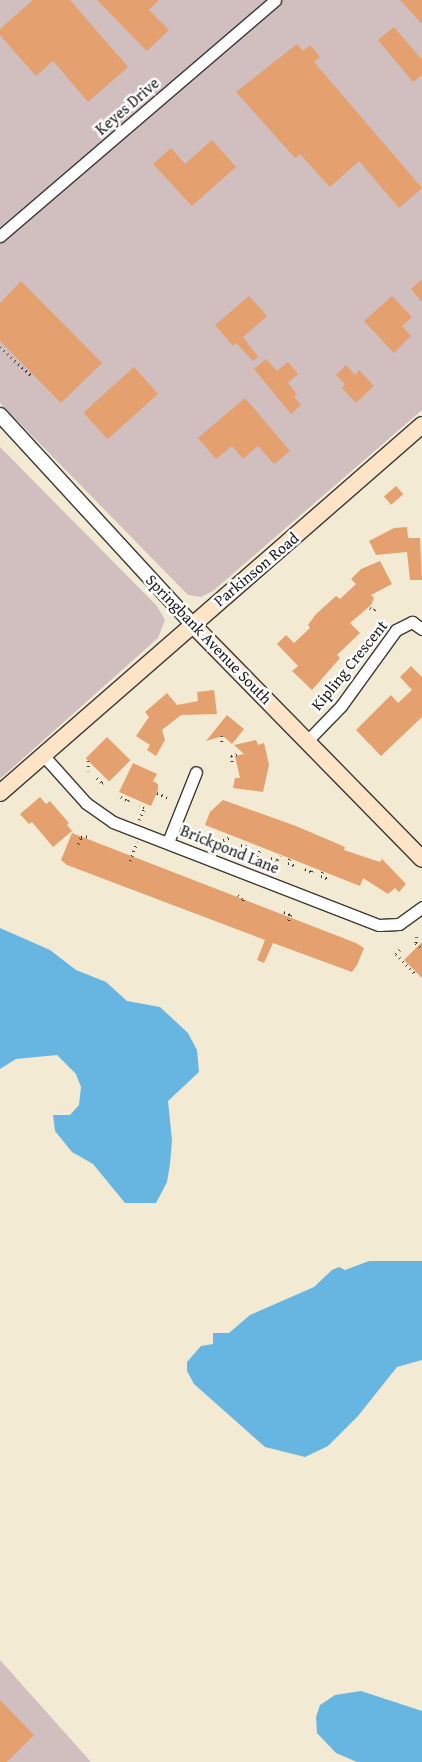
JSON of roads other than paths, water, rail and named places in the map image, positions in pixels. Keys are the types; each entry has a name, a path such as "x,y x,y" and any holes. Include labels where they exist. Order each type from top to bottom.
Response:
{"main road":[{"name":"Parkinson Road","path":"0,793 192,623 422,425"},
{"name":"Springbank Avenue South","path":"192,623 422,859"}],"street":[{"name":"Keyes Drive","path":"0,236 275,0"},
{"name":"Springbank Avenue South","path":"0,415 192,623"},
{"name":"Kipling Crescent","path":"307,741 341,706 396,630 412,622 422,629"},
{"name":"Brickpond Lane","path":"43,755 97,814 138,831 379,925 399,924 422,907"},
{"path":"168,842 196,772"}],"water":[{"path":"0,928 50,950 76,970 106,982 127,1001 160,1007 188,1033 197,1050 199,1072 168,1101 172,1140 170,1164 167,1182 156,1203 125,1203 93,1164 72,1152 55,1131 53,1115 70,1115 79,1105 81,1087 76,1074 57,1055 16,1059 0,1069"},
{"path":"369,1261 422,1261 422,1360 397,1367 358,1416 328,1446 305,1457 265,1447 194,1384 187,1371 187,1362 201,1346 213,1344 213,1333 229,1333 250,1315 314,1287 332,1270 339,1267 345,1270"},
{"path":"361,1691 422,1711 422,1762 357,1762 336,1753 317,1733 316,1717 320,1705 335,1695"}]}
